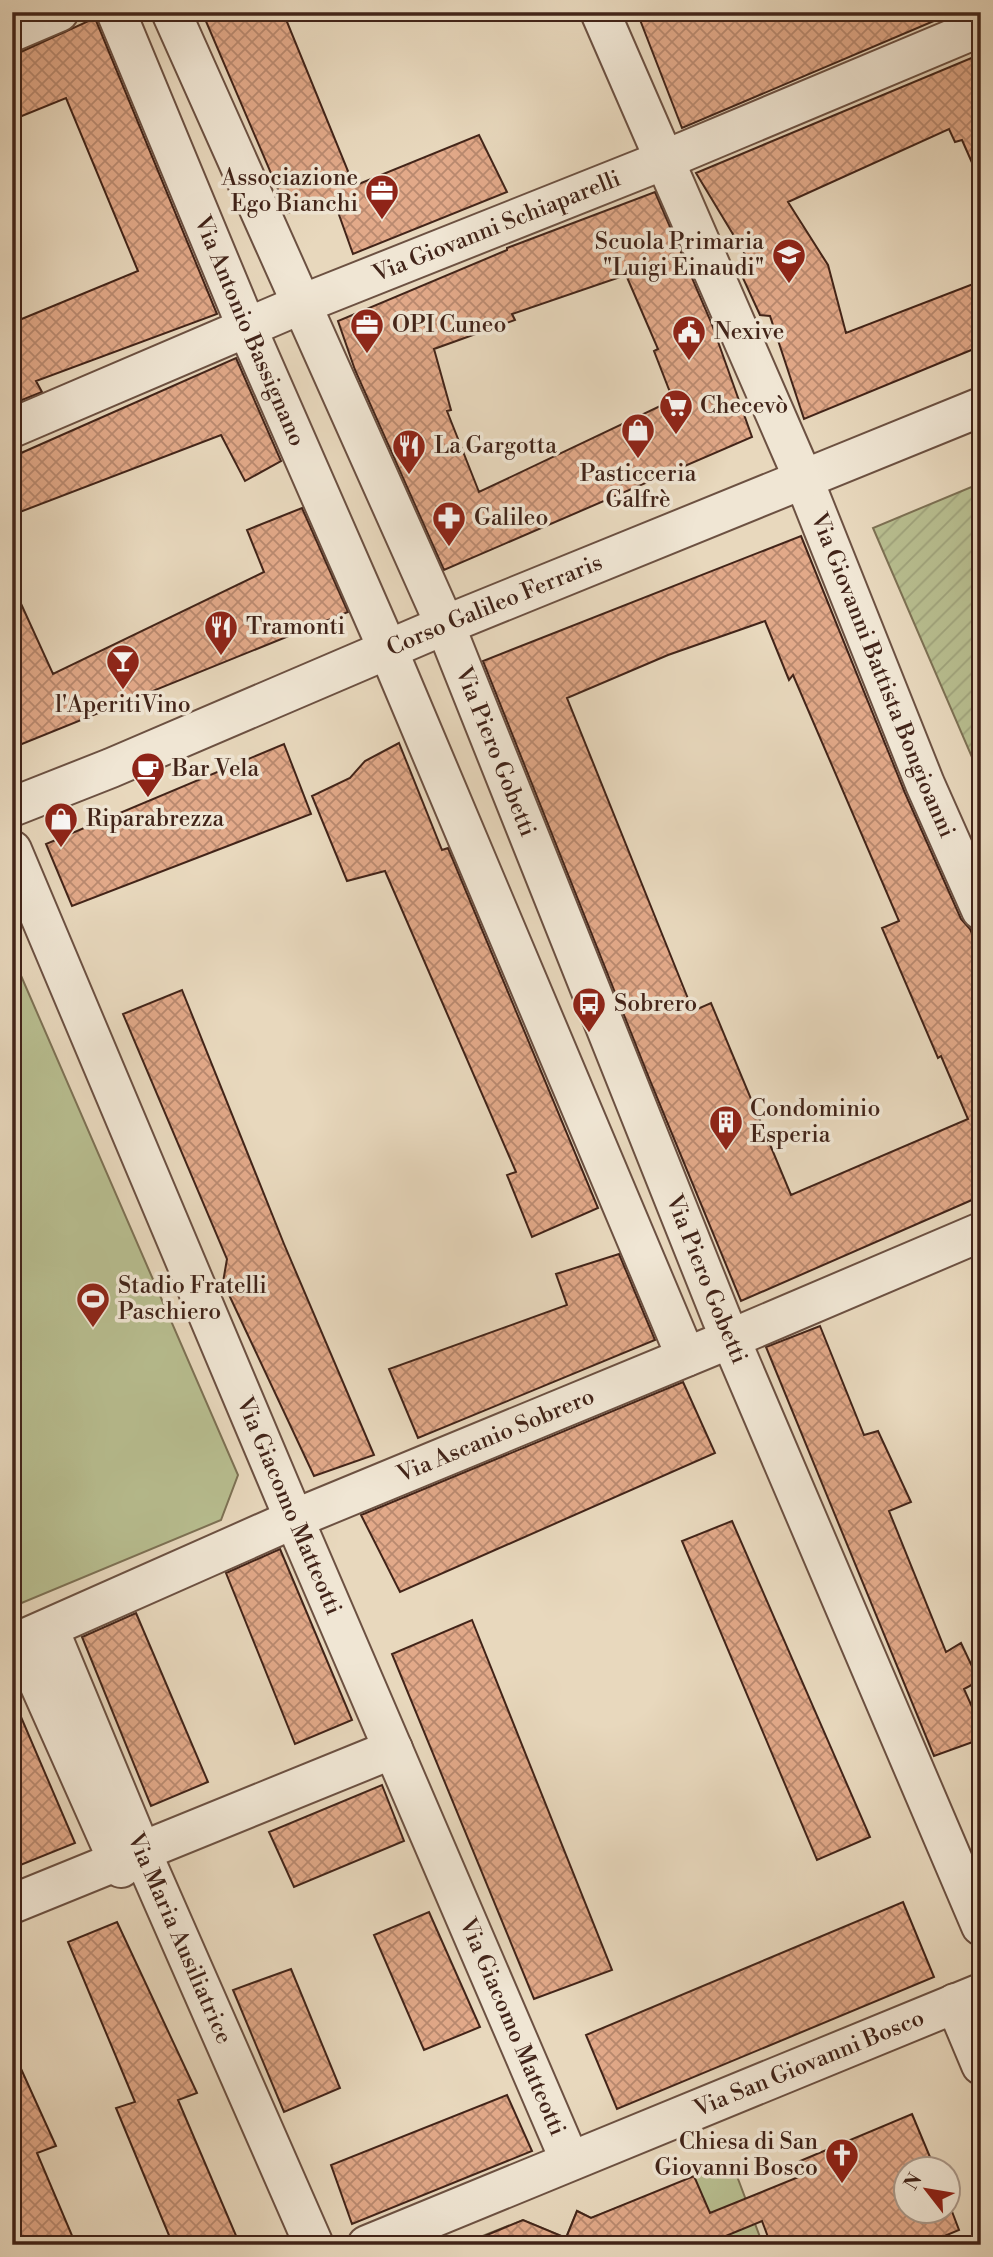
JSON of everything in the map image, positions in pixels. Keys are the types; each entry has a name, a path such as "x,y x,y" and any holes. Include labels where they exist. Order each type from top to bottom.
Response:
{"street":[{"path":"12,32 59,12"},
{"name":"Via Antonio Bassignano","path":"116,12 247,328 388,650"},
{"path":"171,12 445,625"},
{"name":"Via Giovanni Battista Bongioanni","path":"600,12 803,478 925,783 981,910"},
{"name":"Via Giovanni Schiaparelli","path":"12,428 302,304 664,160 981,27"},
{"name":"Corso Galileo Ferraris","path":"12,807 445,625 981,407"},
{"name":"Via Piero Gobetti","path":"445,625 730,1339 981,1926"},
{"path":"388,650 686,1357"},
{"name":"Via Giacomo Matteotti","path":"12,850 294,1519 570,2161"},
{"name":"Via Ascanio Sobrero","path":"27,1638 294,1519 981,1232"},
{"name":"Via Maria Ausiliatrice","path":"27,1638 314,2245"},
{"path":"12,1905 393,1749"},
{"name":"Via Maria Ausiliatrice","path":"130,1857 286,2245"},
{"path":"968,1998 981,2065"},
{"name":"Via San Giovanni Bosco","path":"366,2245 968,1998"}],"green space":[{"path":"981,483 981,778 873,528"},
{"name":"Stadio Fratelli Paschiero","path":"12,955 238,1475 221,1520 12,1607"},
{"path":"732,2163 763,2245 460,2245 523,2220 566,2238 577,2211 591,2218"}],"building":[{"path":"202,12 283,12 354,186 479,135 507,192 353,254 333,198 288,213"},
{"path":"637,12 955,12 682,128"},
{"path":"95,18 217,314 36,381 42,392 12,404 12,323 138,271 66,98 12,120 12,56"},
{"path":"981,54 981,183 962,140 955,142 949,129 788,202 828,265 846,333 981,281 981,346 804,419 770,316 760,315 742,276 754,269 696,173"},
{"path":"655,192 711,322 752,437 444,570 355,370 338,321 507,248","holes":["626,275 658,349 654,351 673,400 479,492 447,411 451,410 434,349 515,320 512,314"]},
{"path":"236,358 281,461 245,481 221,435 12,515 12,457"},
{"path":"302,508 348,612 12,748 12,584 53,674 264,572 247,530"},
{"path":"801,536 905,793 961,919 970,929 981,953 981,1196 741,1301 483,661","holes":["765,621 789,680 793,675 899,921 882,928 938,1058 941,1056 968,1119 791,1195 711,1003 693,1011 567,698 668,655"]},
{"path":"399,743 442,850 448,848 598,1208 532,1237 507,1175 516,1172 385,871 347,881 312,796 350,778 365,761"},
{"path":"284,744 311,814 72,906 46,844"},
{"path":"182,990 284,1244 374,1455 314,1476 223,1282 227,1259 123,1014"},
{"path":"619,1254 655,1340 418,1438 389,1369 567,1305 556,1274"},
{"path":"820,1326 864,1435 878,1431 911,1502 889,1511 946,1652 961,1643 979,1681 964,1689 981,1727 981,1739 934,1756 766,1347"},
{"path":"683,1382 715,1453 400,1592 361,1515"},
{"path":"732,1521 870,1837 817,1860 682,1541"},
{"path":"280,1549 352,1720 295,1744 226,1573"},
{"path":"136,1613 208,1782 151,1806 82,1637"},
{"path":"472,1620 612,1970 534,1999 392,1654"},
{"path":"12,1696 75,1843 18,1866 12,1853"},
{"path":"382,1785 404,1841 294,1887 269,1832"},
{"path":"903,1902 934,1977 617,2109 586,2035"},
{"path":"429,1912 480,2027 424,2050 374,1935"},
{"path":"117,1922 197,2093 178,2100 240,2245 173,2245 116,2108 135,2102 68,1942"},
{"path":"291,1969 340,2088 284,2112 233,1990"},
{"path":"12,2049 56,2146 37,2153 76,2245 12,2245"},
{"path":"507,2095 532,2151 352,2224 331,2165"},
{"name":"Chiesa di San Giovanni Bosco","path":"912,2114 930,2156 892,2156 892,2226 957,2226 959,2230 923,2245 771,2245 762,2221 704,2245 463,2245 523,2220 566,2238 577,2211 591,2218 694,2176 710,2213 806,2174 800,2161"}],"place":[{"name":"Associazione Ego Bianchi","path":"382,221"},
{"name":"Scuola Primaria \"Luigi Einaudi\"","path":"789,285"},
{"name":"OPI Cuneo","path":"367,355"},
{"name":"Nexive","path":"689,362"},
{"name":"Checevò","path":"676,436"},
{"name":"Pasticceria Galfrè","path":"638,460"},
{"name":"La Gargotta","path":"409,476"},
{"name":"Galileo","path":"449,548"},
{"name":"Tramonti","path":"221,657"},
{"name":"l'AperitiVino","path":"123,691"},
{"name":"Bar Vela","path":"148,799"},
{"name":"Riparabrezza","path":"61,849"},
{"name":"Sobrero","path":"589,1034"},
{"name":"Condominio Esperia","path":"726,1152"},
{"name":"Stadio Fratelli Paschiero","path":"93,1329"},
{"name":"Chiesa di San Giovanni Bosco","path":"842,2185"}]}
